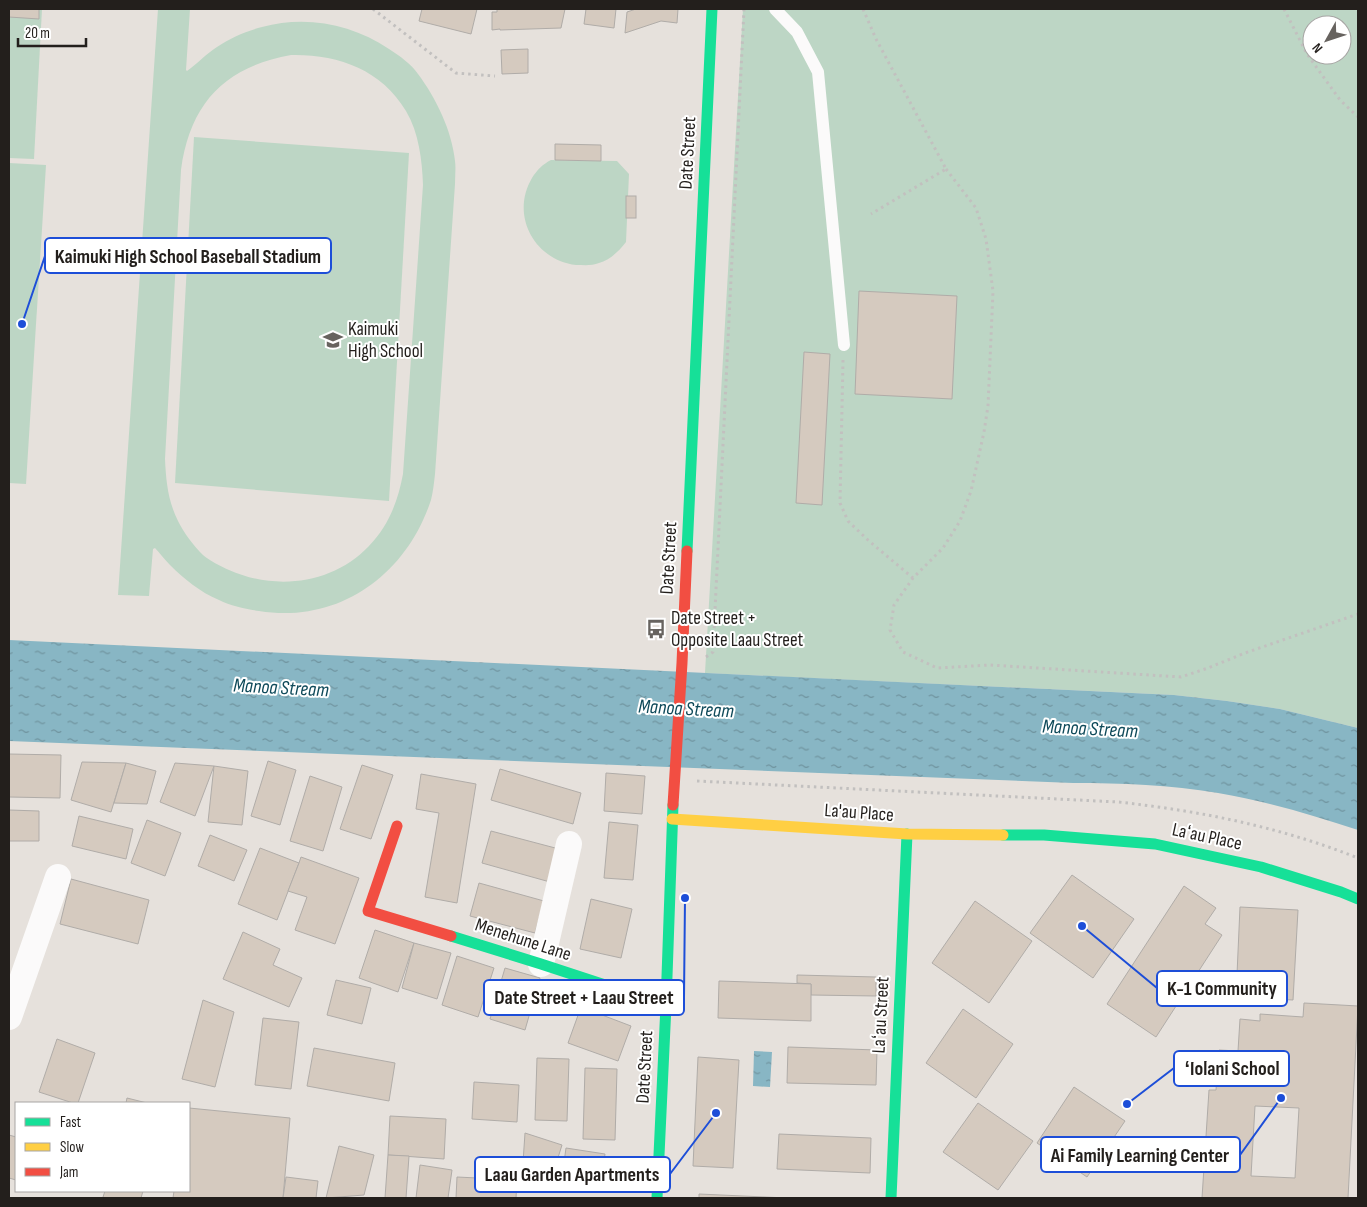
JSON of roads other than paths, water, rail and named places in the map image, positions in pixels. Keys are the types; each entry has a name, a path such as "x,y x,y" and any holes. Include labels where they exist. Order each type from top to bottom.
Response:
{"street":[{"name":"Date Street","path":"657,1198 672,819 682,663 712,9"},
{"name":"La'au Place","path":"672,819 907,834 1044,835"},
{"name":"Menehune Lane","path":"397,826 368,910 666,1005"},
{"name":"Laʻau Street","path":"891,1198 907,834"},
{"name":"Laʻau Place","path":"1044,835 1155,844 1261,867 1341,892 1358,900"},
{"path":"540,964 569,844"},
{"path":"9,1017 58,877"}],"lane":[{"path":"775,9 797,32 818,72 844,344"}],"water":[{"name":"Manoa Stream","path":"9,640 1174,695 1227,701 1280,709 1358,728 1358,830 1289,809 1236,796 1200,790 1146,785 9,741"},
{"path":"754,1051 772,1052 770,1087 753,1086"}],"place":[{"name":"Kaimuki High School Baseball Stadium","path":"22,324"},
{"name":"Kaimuki High School","path":"333,340"},
{"name":"Date Street + Opposite Laau Street","path":"656,629"},
{"name":"Date Street + Laau Street","path":"685,898"},
{"name":"K-1 Community","path":"1082,926"},
{"name":"Ai Family Learning Center","path":"1281,1098"},
{"name":"ʻIolani School","path":"1127,1104"},
{"name":"Laau Garden Apartments","path":"716,1113"}]}
